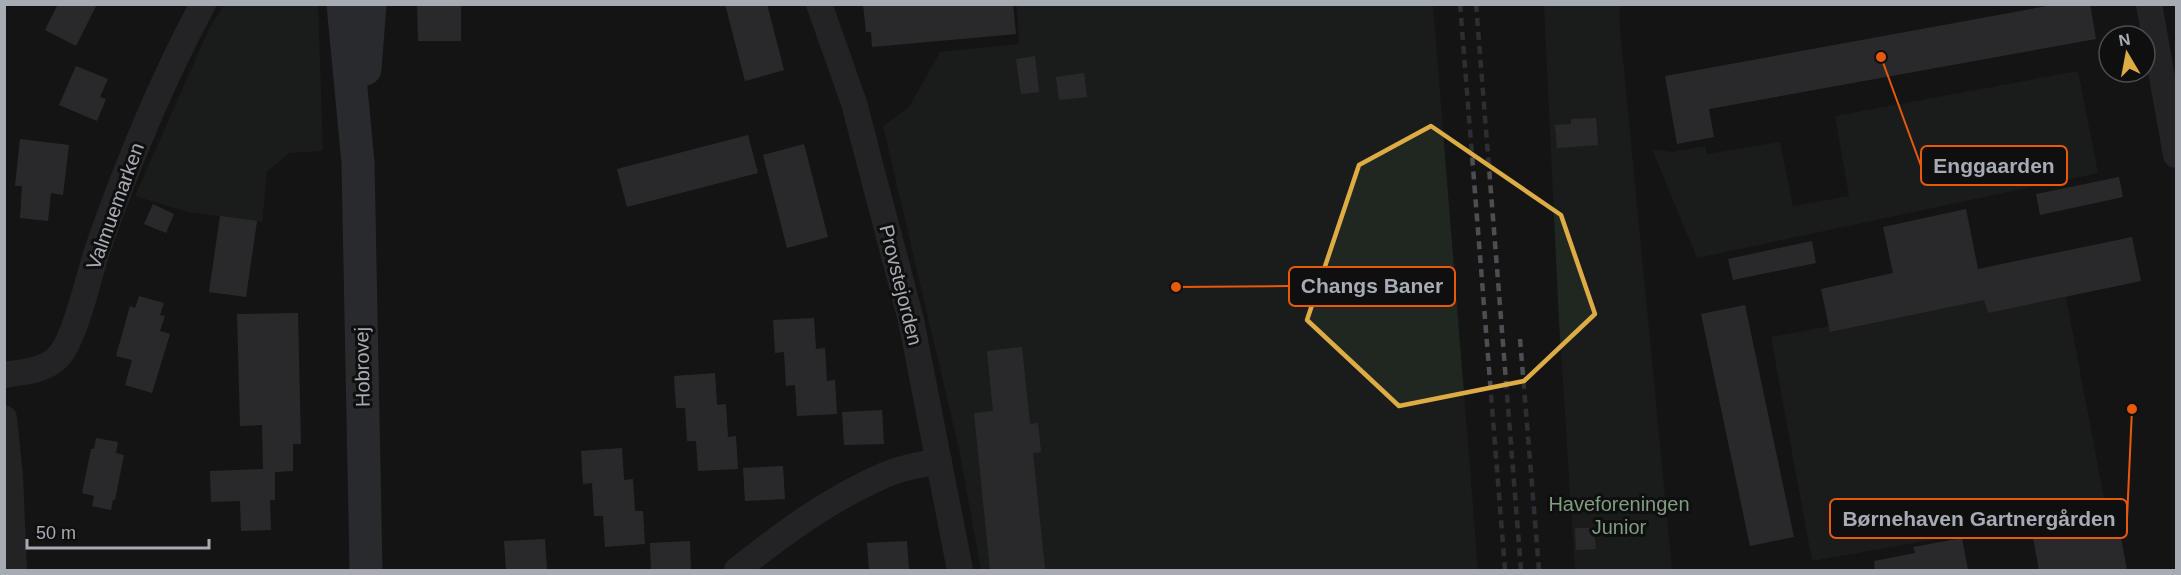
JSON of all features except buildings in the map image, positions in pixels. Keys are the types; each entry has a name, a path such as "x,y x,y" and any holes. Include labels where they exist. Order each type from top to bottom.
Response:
{"main road":[{"name":"Hobrovej","path":"343,4 358,163 366,570"},
{"name":"Hobrovej","path":"358,163 370,4"}],"street":[{"name":"Valmuemarken","path":"4,375 41,368 57,359 68,343 98,249 141,134 182,43 203,4"},
{"name":"Provstejorden","path":"819,4 854,103 911,320 960,570"},
{"path":"2149,4 2172,107 2176,155"},
{"path":"4,418 10,476 14,570"},
{"path":"737,570 775,540 825,506 886,474 939,461"}],"highlighted area":[{"path":"1431,126 1561,215 1595,314 1524,381 1399,406 1307,320 1359,165"}],"green space":[{"path":"224,5 318,5 323,151 289,153 267,172 262,222 188,212 135,196 209,29"},
{"path":"1017,5 1433,5 1478,570 981,570 959,449 883,126 909,107 940,52 1019,44"},
{"name":"Haveforeningen Junior","path":"1544,5 1619,5 1672,570 1575,570 1559,321"},
{"path":"2078,71 2098,173 1697,258 1652,149 1672,152 1705,146 1707,154 1780,142 1793,206 1849,196 1835,116"},
{"path":"2066,297 2106,509 1812,561 1771,337 1829,326 1831,332 1984,300 1988,313"}],"railway":[{"path":"1460,4 1505,570"},
{"path":"1476,4 1521,570"},
{"path":"1520,339 1539,570"}],"place":[{"name":"Enggaarden","path":"1881,57"},
{"name":"Changs Baner","path":"1176,287"},
{"name":"Børnehaven Gartnergården","path":"2132,409"}]}
